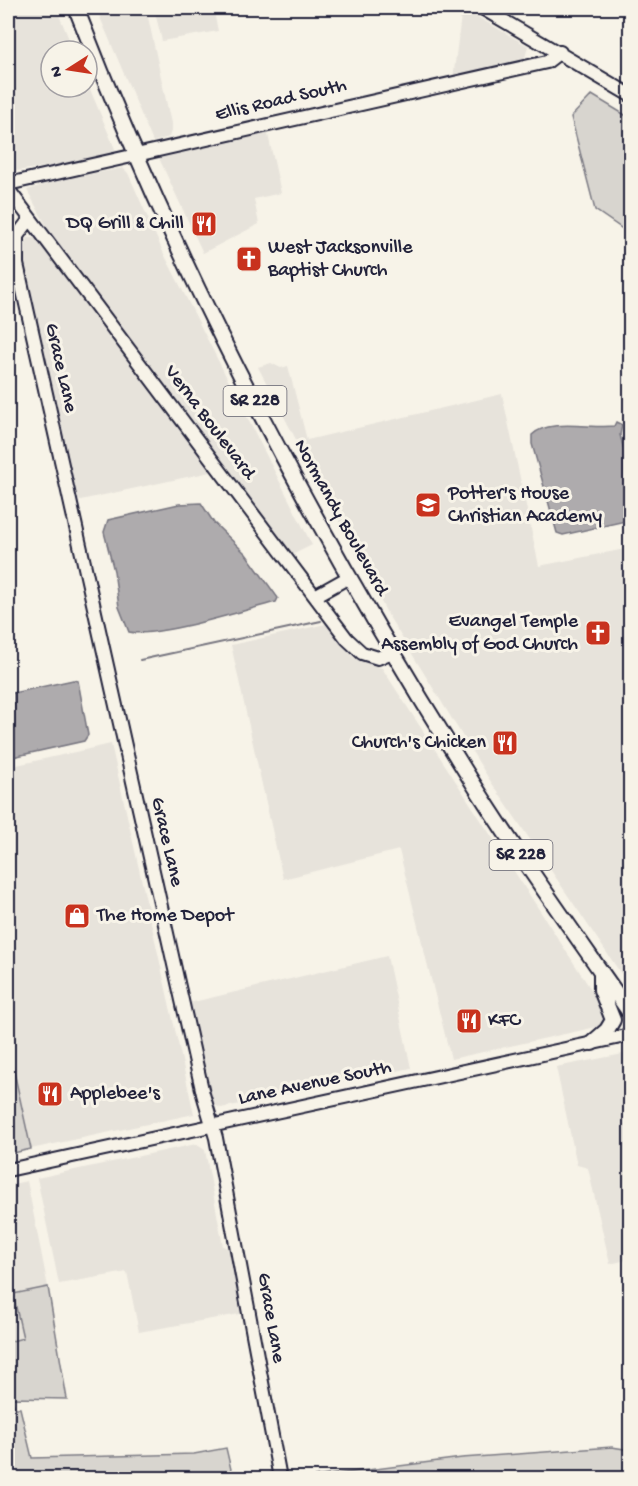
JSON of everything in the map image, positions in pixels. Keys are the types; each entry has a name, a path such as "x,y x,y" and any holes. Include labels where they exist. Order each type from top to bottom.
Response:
{"main road":[{"name":"Normandy Boulevard","path":"76,8 137,154 227,347 305,499 392,651 486,803 630,1013"},
{"path":"592,1043 607,1030 612,1020 601,990 601,971"}],"street":[{"path":"482,8 630,95"},
{"name":"Ellis Road South","path":"8,184 547,62 560,52"},
{"name":"Verna Boulevard","path":"8,189 347,639 362,653 378,658 392,651"},
{"name":"Grace Lane","path":"30,219 17,236 17,264 206,1111 213,1126 236,1235 280,1479"},
{"path":"315,596 349,577"},
{"name":"Lane Avenue South","path":"8,1170 630,1035"}],"shaded area":[{"path":"8,8 56,8 69,39 39,39 39,99 94,99 115,149 113,152 66,164 8,172"},
{"path":"96,8 146,8 172,128 169,137 153,142"},
{"path":"154,8 213,8 218,31 162,41"},
{"path":"462,8 528,46 525,58 453,79"},
{"path":"592,95 630,118 630,234 595,210 571,117"},
{"path":"267,130 281,193 254,199 259,224 203,253 158,156 181,147"},
{"path":"123,168 128,173 163,252 312,545 290,556 63,256 27,190 58,180"},
{"path":"28,238 39,238 215,471 76,501 22,262 23,247"},
{"path":"271,363 281,368 288,366 307,440 502,394 539,566 630,548 630,987 489,779 388,615 258,367"},
{"path":"616,422 622,425 620,435 630,472 630,520 563,535 557,533 532,444 532,435 539,430 559,425 605,427 614,426"},
{"path":"201,503 214,523 246,554 278,598 276,602 180,627 142,633 129,632 119,607 114,571 104,532 108,520 179,504"},
{"path":"326,624 354,658 382,668 607,1014 601,1026 451,1059 399,850 283,879 231,645"},
{"path":"73,680 78,681 88,735 84,741 8,758 8,694"},
{"path":"111,744 194,1114 31,1149 14,1067 8,1068 8,767"},
{"path":"387,956 411,1068 221,1108 212,1104 189,1003"},
{"path":"630,1054 630,1259 610,1264 588,1168 577,1165 556,1067"},
{"path":"13,1067 31,1149 9,1154 8,1068"},
{"path":"196,1144 205,1150 223,1246 234,1251 245,1313 139,1332 127,1272 59,1284 37,1178"},
{"path":"27,1181 48,1287 13,1294 23,1338 8,1342 8,1185"},
{"path":"48,1287 67,1399 12,1398 15,1408 20,1408 32,1458 194,1454 226,1448 233,1478 8,1478 8,1342 23,1338 13,1294"},
{"path":"612,1447 630,1450 630,1478 305,1478 462,1458"}],"waterway":[{"path":"140,660 321,621"}],"place":[{"name":"DQ Grill & Chill","path":"204,224"},
{"name":"West Jacksonville Baptist Church","path":"249,259"},
{"name":"Potter's House Christian Academy","path":"428,505"},
{"name":"Evangel Temple Assembly of God Church","path":"598,633"},
{"name":"Church's Chicken","path":"505,743"},
{"name":"The Home Depot","path":"77,916"},
{"name":"KFC","path":"469,1021"},
{"name":"Applebee's","path":"50,1094"}]}
